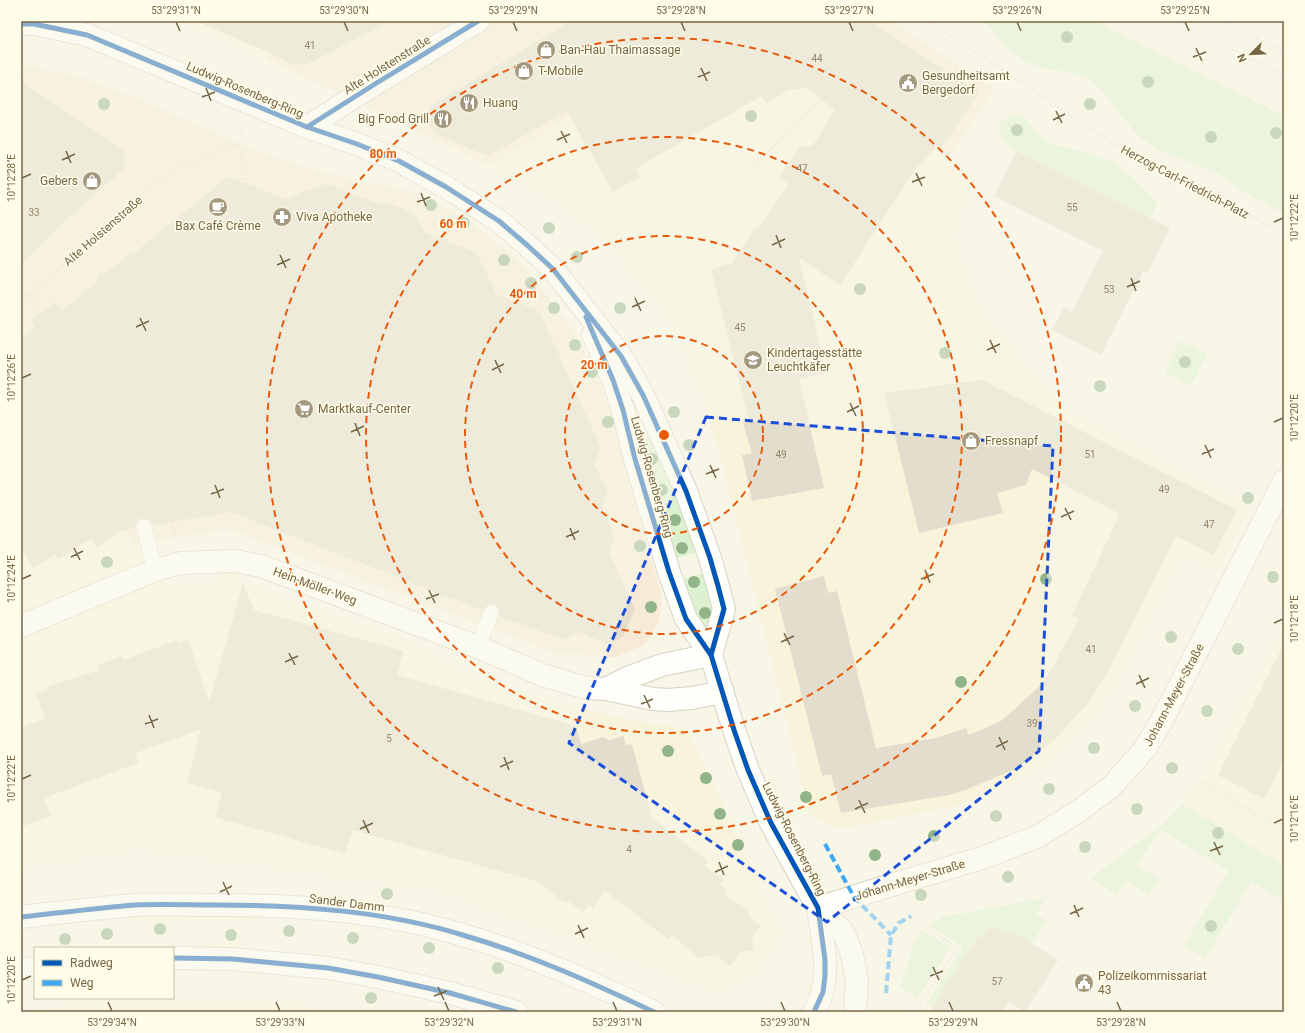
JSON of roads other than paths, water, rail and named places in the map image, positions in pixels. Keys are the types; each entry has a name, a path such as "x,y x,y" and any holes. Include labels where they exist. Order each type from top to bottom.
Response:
{"street":[{"name":"Alte Holstenstraße","path":"308,127 478,21"},
{"name":"Ludwig-Rosenberg-Ring","path":"30,23 87,35 308,127 357,144 399,161 446,187 499,221 553,269 621,356 643,395 686,491 710,558 724,609 711,654"},
{"name":"Ludwig-Rosenberg-Ring","path":"579,303 613,380 623,410 635,459 686,619 711,654 734,730 751,776 772,823 818,908 843,932 851,951 856,980 855,1012"},
{"name":"Johann-Meyer-Straße","path":"818,908 985,857 1039,836 1080,810 1112,787 1144,750 1161,722 1284,481"},
{"name":"Hein-Möller-Weg","path":"21,626 155,570 181,563 236,561 261,566 478,647 542,675 586,688 606,689 634,696 668,700 692,698 723,692"},
{"name":"Hein-Möller-Weg","path":"606,689 638,673 662,665 711,654"},
{"name":"Sander Damm","path":"21,917 137,905 241,905 340,910 403,920 466,936 536,960 654,1012"},
{"name":"Ludwig-Rosenberg-Ring","path":"814,1012 823,992 825,976 825,960 818,908"},
{"path":"174,958 233,959 328,968 378,977 450,993 516,1012"},
{"path":"21,969 34,968"}],"lane":[{"path":"144,527 155,570"},
{"path":"478,647 491,613"}],"tram line":[{"path":"1174,21 1284,75"},
{"path":"1222,21 1284,51"}],"place":[{"name":"Ban-Hau Thaimassage","path":"546,50"},
{"name":"T-Mobile","path":"524,71"},
{"name":"Gesundheitsamt Bergedorf","path":"908,83"},
{"name":"Huang","path":"469,103"},
{"name":"Big Food Grill","path":"443,119"},
{"name":"Gebers","path":"92,181"},
{"name":"Bax Café Crème","path":"218,207"},
{"name":"Viva Apotheke","path":"282,217"},
{"name":"Kindertagesstätte Leuchtkäfer","path":"753,360"},
{"name":"Marktkauf-Center","path":"304,409"},
{"name":"Fressnapf","path":"971,441"},
{"name":"Polizeikommissariat 43","path":"1084,983"}]}
